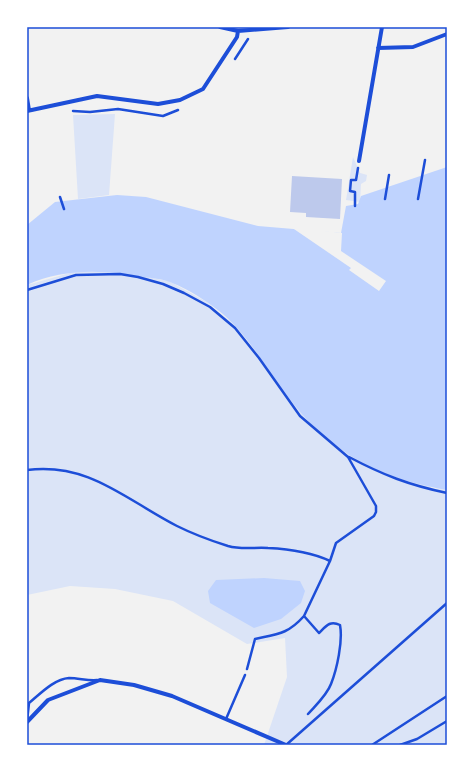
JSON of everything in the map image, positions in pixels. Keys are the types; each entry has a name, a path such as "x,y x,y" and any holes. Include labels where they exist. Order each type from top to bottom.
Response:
{"street":[{"path":"220,27 238,31 288,27"},
{"path":"359,161 382,27"},
{"path":"27,98 28,110 97,96 158,104 180,100 203,89 237,37 238,31"},
{"path":"378,48 413,47 447,34"},
{"path":"27,721 48,700 100,680 134,685 172,696 286,745"}],"lane":[{"path":"286,745 447,603"},
{"path":"226,720 245,675"},
{"path":"27,721 29,703 46,688 66,678 100,680"},
{"path":"372,745 447,696"}],"path":[{"path":"418,199 425,160"},
{"path":"355,206 355,192 350,191 351,180 356,180 359,161"},
{"path":"386,199 389,175"},
{"path":"60,197 64,209"},
{"path":"27,290 76,275 120,274 151,281 184,293 210,307 235,328 259,358 300,416 348,457 386,476 426,489 447,493"},
{"path":"245,675 255,639 284,633 292,628 304,616 330,561 336,543 374,516 376,512 376,506 348,457"},
{"path":"27,470 46,467 62,470 106,484 178,526 228,546 240,549 268,548 315,554 330,561"},
{"path":"304,616 319,633 329,623 335,622 340,625 342,636 331,684 325,695 304,718"},
{"path":"400,745 417,739 447,721"}],"shaded area":[{"path":"115,114 109,195 78,199 73,115"},
{"path":"353,157 360,173 367,175 366,181 361,184 360,202 346,200"},
{"path":"77,271 116,272 169,281 205,301 236,326 257,354 432,488 447,490 447,745 264,745 287,677 285,638 247,644 173,601 115,589 70,586 27,595 27,285"}],"water":[{"path":"447,167 447,490 430,487 380,471 365,464 335,445 298,410 248,341 231,321 206,301 178,286 167,281 156,279 99,272 70,273 41,279 27,285 27,225 55,202 117,195 146,197 258,226 341,233 346,206 358,204 361,196"},
{"path":"264,578 300,581 305,591 301,603 281,619 254,628 210,603 208,591 216,580"}],"pier":[{"path":"291,227 342,233 341,251 386,281 379,291 349,270 351,268"}],"building":[{"path":"292,176 342,179 340,219 306,217 306,213 290,212"}]}
